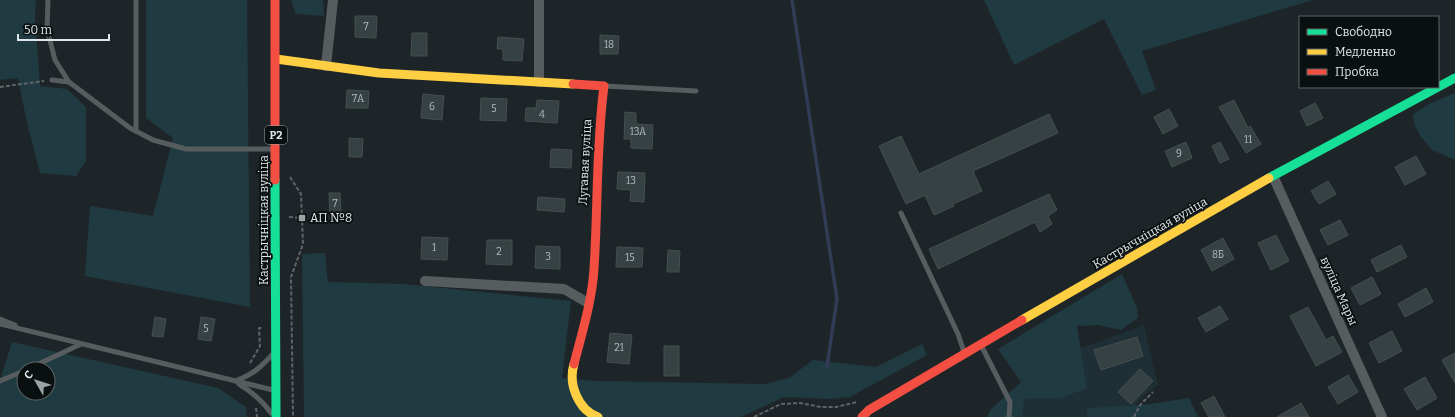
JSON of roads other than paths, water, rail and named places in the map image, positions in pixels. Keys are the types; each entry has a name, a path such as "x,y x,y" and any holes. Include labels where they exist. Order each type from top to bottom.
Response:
{"street":[{"name":"Кастрычніцкая вуліца","path":"275,0 276,391"},
{"path":"326,66 333,0"},
{"path":"539,0 539,82"},
{"path":"276,59 379,73 604,86"},
{"name":"Кастрычніцкая вуліца","path":"1439,87 1455,78"},
{"name":"Лугавая вуліца","path":"598,417 590,414 578,399 573,387 573,367 586,320 594,270 600,116 604,86"},
{"name":"Кастрычніцкая вуліца","path":"862,417 869,410 965,352 1273,176 1436,88"},
{"name":"вуліца Мары","path":"1273,176 1382,417"},
{"path":"425,281 564,289 588,303"},
{"name":"Р2","path":"276,391 276,417"}],"lane":[{"path":"48,0 48,29 55,60 69,82 115,118 153,140 186,149 276,148"},
{"path":"136,0 136,131"},
{"path":"52,80 69,82"},
{"path":"604,86 696,91"},
{"path":"901,213 965,352"},
{"path":"0,318 30,332"},
{"path":"0,324 276,391"},
{"path":"45,361 81,344"},
{"path":"980,344 1010,402 1010,417"},
{"path":"234,381 249,376 259,369 277,349"},
{"path":"0,381 16,374"},
{"path":"234,381 252,392 264,402 273,417"}],"waterway":[{"path":"792,0 837,299 827,366"}],"place":[{"name":"АП №8","path":"302,218"}]}
